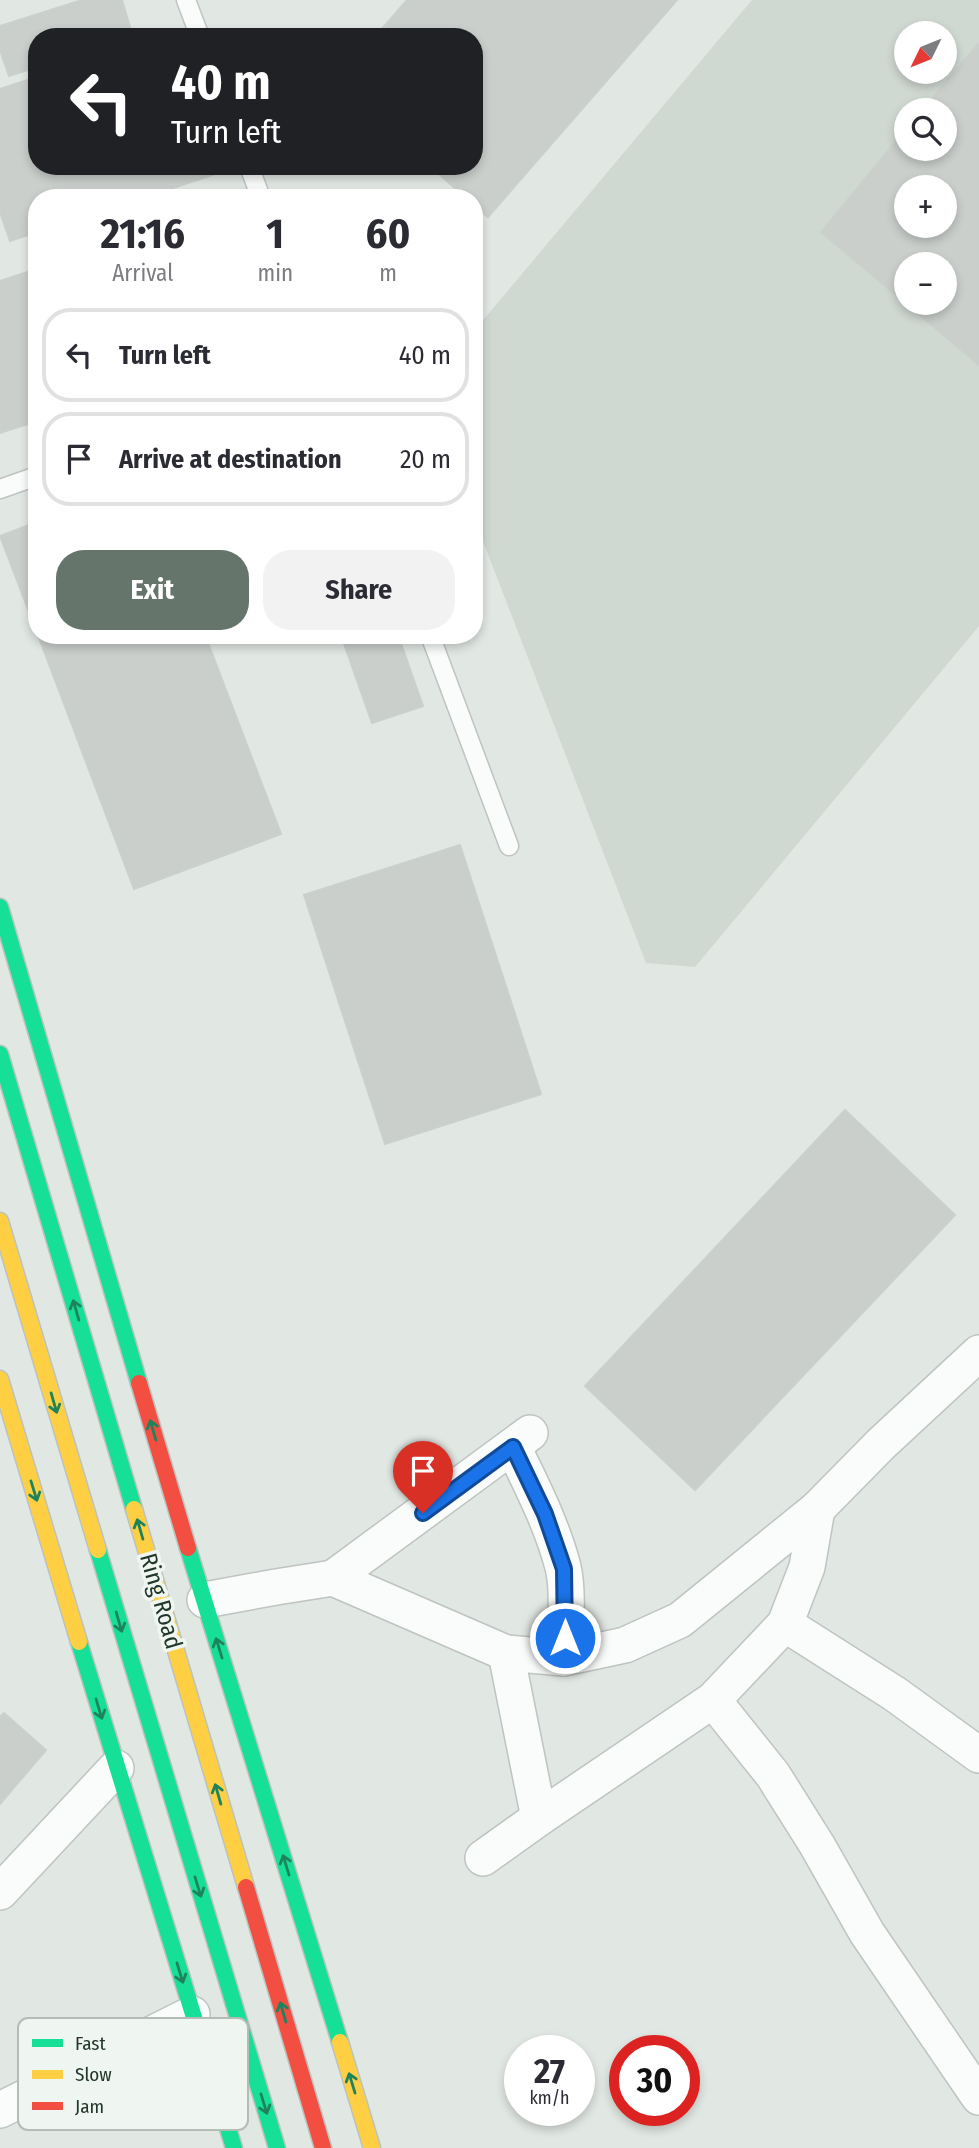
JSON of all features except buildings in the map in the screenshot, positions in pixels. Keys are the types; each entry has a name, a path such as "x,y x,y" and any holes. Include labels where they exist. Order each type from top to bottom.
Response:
{"main road":[{"path":"0,907 158,1449 372,2148"},
{"name":"Ring Road","path":"0,1054 323,2148"},
{"name":"Ring Road","path":"0,1221 237,2018"},
{"path":"0,1378 193,2018"},
{"name":"Ring Road","path":"248,2054 276,2148"},
{"path":"229,2130 234,2148"}],"street":[{"path":"333,1578 506,1653 564,1658 625,1645 680,1620 817,1509 881,1444 979,1353"},
{"path":"205,1600 333,1578 521,1440 564,1569 564,1658"},
{"path":"483,1858 713,1700 785,1624 807,1567 817,1509"},
{"path":"785,1624 895,1694 979,1755"},
{"path":"506,1653 539,1818"},
{"path":"713,1700 773,1775 867,1933 979,2096"},
{"path":"0,1892 117,1768"},
{"path":"184,2018 192,2014"},
{"path":"0,2110 18,2101"}],"lane":[{"path":"186,0 197,28"},
{"path":"0,489 28,479"},
{"path":"433,644 509,846"}],"shaded area":[{"path":"752,0 979,0 979,626 695,967 646,963 483,541 483,320"}],"traffic: fast":[{"path":"0,907 139,1383"},
{"path":"0,1054 134,1509"},
{"path":"188,1548 340,2042"},
{"path":"98,1550 238,2018"},
{"path":"79,1642 194,2018"},
{"path":"248,2051 277,2148"},
{"path":"228,2130 234,2148"}],"traffic: slow":[{"path":"0,1221 98,1550"},
{"path":"0,1379 79,1642"},
{"path":"134,1509 246,1887"},
{"path":"340,2042 372,2148"}],"traffic: jam":[{"path":"139,1383 188,1548"},
{"path":"246,1887 323,2148"}],"route":[{"path":"423,1513 513,1447 545,1514 564,1569 565,1638"}]}
